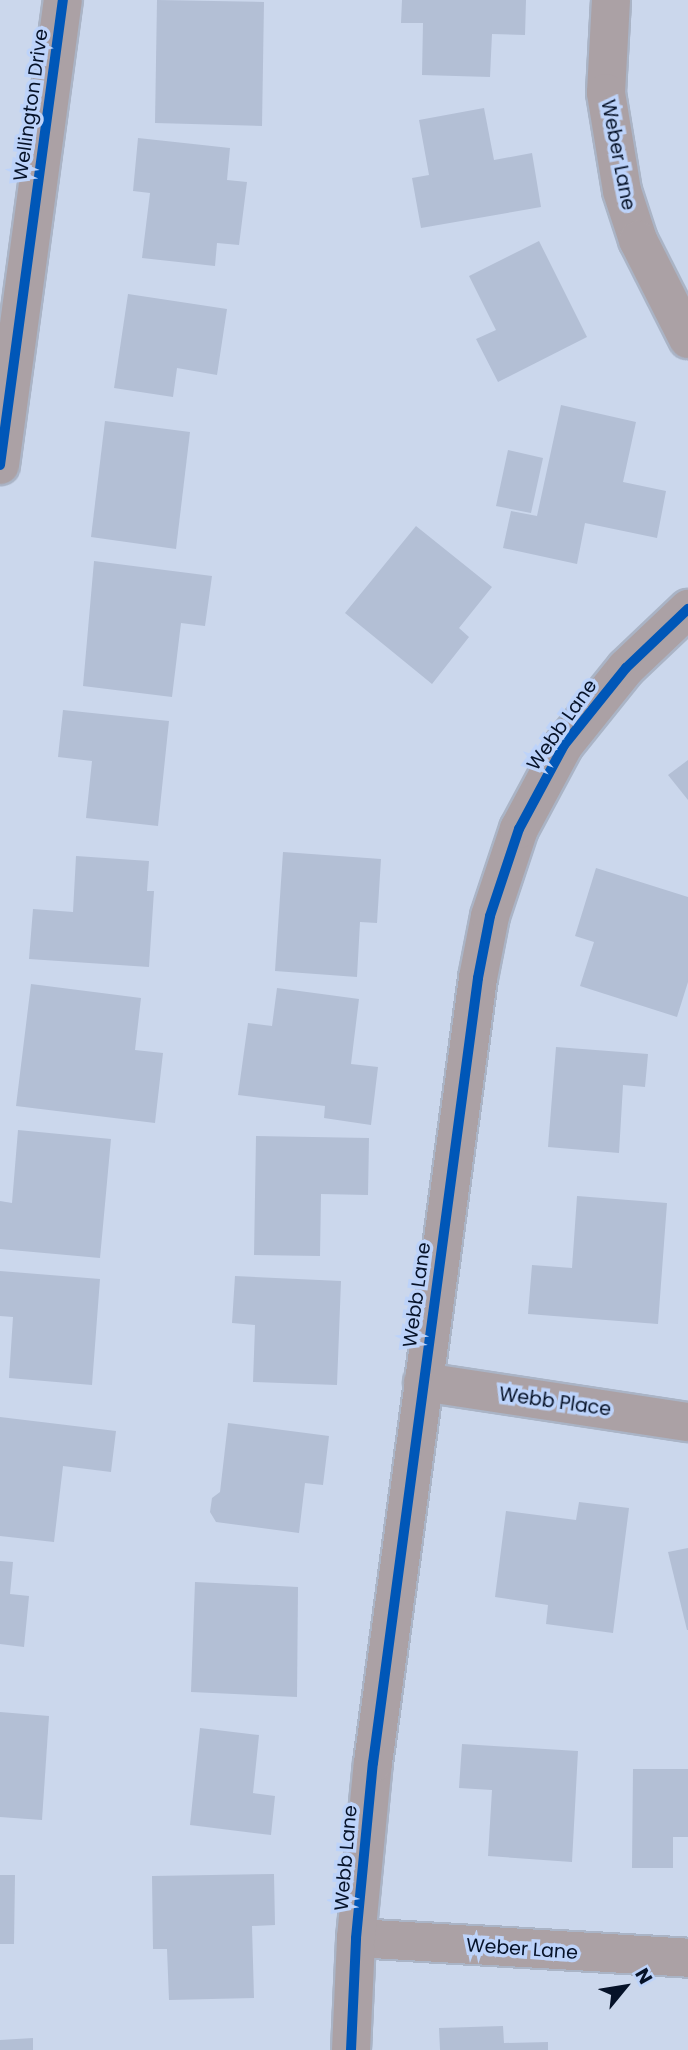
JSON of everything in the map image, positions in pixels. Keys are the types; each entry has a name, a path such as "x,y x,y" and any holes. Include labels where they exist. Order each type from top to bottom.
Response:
{"street":[{"name":"Wellington Drive","path":"0,465 63,0"},
{"name":"Weber Lane","path":"611,0 606,93 622,191 638,240 688,339"},
{"name":"Webb Lane","path":"351,2050 356,1938 373,1763 478,978 504,869 519,829 564,745 626,667 688,609"},
{"name":"Webb Place","path":"423,1382 688,1422"},
{"name":"Weber Lane","path":"356,1938 688,1958"}],"building":[{"path":"157,0 264,2 262,126 155,123"},
{"path":"402,0 526,0 525,35 492,34 490,77 422,75 423,23 401,23"},
{"path":"484,108 494,160 532,153 541,207 421,228 412,178 429,175 419,120"},
{"path":"138,138 230,148 227,180 247,182 239,245 217,243 215,266 142,258 150,193 133,191"},
{"path":"539,241 587,337 498,382 476,339 496,330 469,276"},
{"path":"128,294 227,309 217,375 177,368 173,397 114,388"},
{"path":"561,405 636,422 623,482 666,491 657,538 585,523 577,564 503,548 511,511 537,516"},
{"path":"105,421 190,432 176,549 91,537"},
{"path":"508,450 543,458 531,513 496,506"},
{"path":"416,526 492,587 459,628 469,637 432,684 345,613"},
{"path":"94,561 212,576 205,626 181,623 172,697 83,686"},
{"path":"63,710 169,721 158,826 86,818 92,761 58,757"},
{"path":"688,760 688,800 668,775"},
{"path":"283,852 381,859 377,923 360,922 357,977 275,971"},
{"path":"76,856 149,861 147,891 154,891 149,967 29,959 33,909 73,912"},
{"path":"596,868 688,897 688,982 677,1017 580,986 594,942 575,936"},
{"path":"31,984 141,998 135,1050 163,1053 155,1123 16,1106"},
{"path":"277,988 359,999 351,1064 378,1067 371,1125 324,1118 325,1106 238,1095 248,1023 272,1026"},
{"path":"556,1047 648,1054 645,1087 623,1085 619,1153 548,1147"},
{"path":"18,1130 111,1139 100,1258 0,1249 0,1201 12,1203"},
{"path":"256,1136 369,1138 368,1195 321,1194 320,1256 254,1255"},
{"path":"577,1196 667,1203 658,1324 528,1314 532,1265 572,1268"},
{"path":"0,1271 100,1279 92,1385 9,1378 13,1317 0,1316"},
{"path":"235,1276 341,1281 337,1385 253,1382 255,1325 232,1323"},
{"path":"0,1417 116,1431 111,1472 63,1466 54,1542 0,1536"},
{"path":"228,1423 329,1436 323,1485 305,1483 299,1533 216,1522 210,1512 212,1498 220,1492"},
{"path":"579,1502 629,1508 613,1633 546,1624 548,1605 495,1597 506,1511 576,1520"},
{"path":"688,1548 688,1630 687,1630 668,1552"},
{"path":"0,1561 13,1562 10,1594 29,1596 24,1647 0,1644"},
{"path":"195,1582 298,1587 297,1697 191,1692"},
{"path":"0,1712 49,1716 42,1820 0,1817"},
{"path":"200,1728 259,1735 253,1793 275,1796 271,1835 190,1825"},
{"path":"462,1744 578,1751 572,1862 488,1856 492,1790 459,1788"},
{"path":"633,1769 688,1769 688,1837 673,1837 673,1868 632,1868"},
{"path":"274,1874 275,1925 252,1926 254,1998 169,2000 167,1949 153,1949 152,1876"},
{"path":"0,1875 15,1875 14,1944 0,1944"},
{"path":"503,2026 504,2043 548,2042 548,2050 440,2050 439,2028"},
{"path":"33,2038 33,2050 0,2050 0,2040"}],"cycle path":[{"path":"0,465 63,0"},
{"path":"351,2050 356,1938 373,1763 478,978 490,916 519,829 564,745 626,668 688,609"}]}
